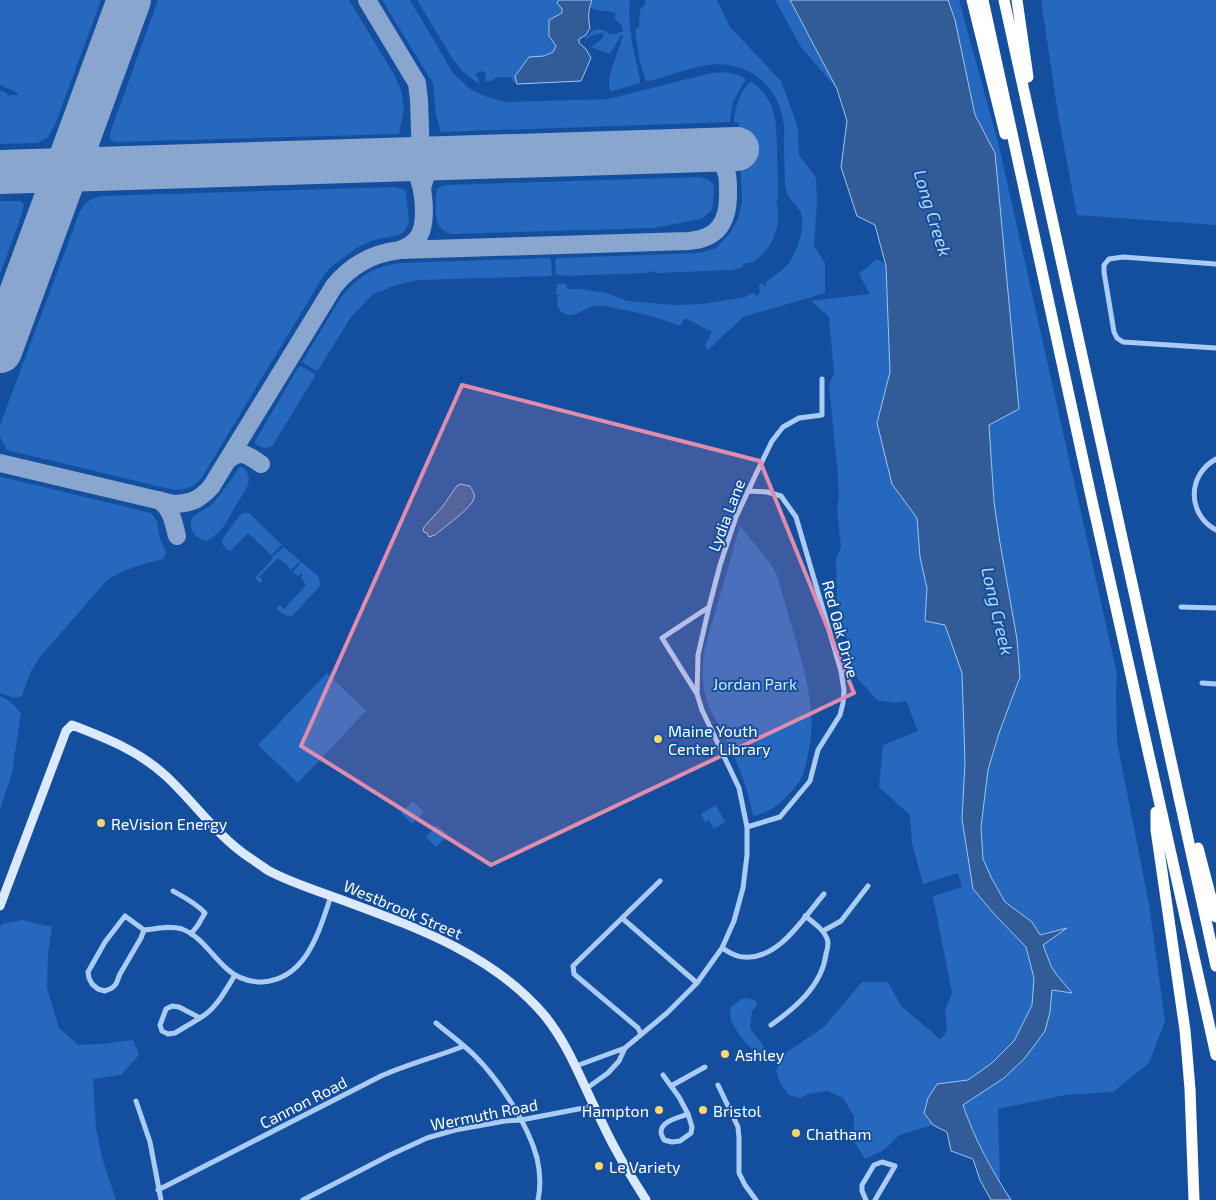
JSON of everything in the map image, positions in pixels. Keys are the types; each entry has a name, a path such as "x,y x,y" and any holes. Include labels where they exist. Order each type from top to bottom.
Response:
{"highway":[{"path":"972,0 1007,142 1015,169 1023,185"},
{"path":"984,0 1156,793 1216,1055"},
{"path":"1004,0 1216,966"},
{"path":"1017,0 1028,78 1053,222"},
{"path":"1148,655 1216,917"},
{"path":"1156,793 1156,830 1184,1018 1194,1200"},
{"path":"1186,1200 1190,1102"}],"street":[{"path":"1216,264 1124,257 1109,259 1104,265 1114,332 1117,338 1123,342 1216,348"},
{"name":"Lydia Lane","path":"697,694 698,654 720,565 734,525 772,441 783,427 799,418 822,415 822,379"},
{"path":"1216,459 1204,467 1197,478 1195,502 1203,520 1216,530"},
{"name":"Red Oak Drive","path":"746,828 780,816 810,781 818,750 840,716 844,690 841,671 796,517 782,496 767,492 748,491"},
{"path":"576,1066 625,1048 667,1013 697,983 722,948 734,921 743,888 747,855 746,828 739,788 702,710 697,694 662,638 709,607"},
{"path":"1181,607 1216,608"},
{"path":"1202,683 1216,684"},
{"name":"Westbrook Street","path":"0,906 66,731 72,725 125,747 146,759 168,778 220,833 244,854 269,871 456,946 495,970 513,984 545,1016 557,1032 576,1066 616,1150 646,1200"},
{"path":"641,1034 638,1028 574,974 573,966 660,881"},
{"path":"823,932 842,921 868,886"},
{"path":"173,891 200,907 205,913 191,934"},
{"path":"722,948 733,955 744,958 768,952 782,944 824,894"},
{"path":"144,930 116,984 105,991 98,989 92,984 88,972 112,932 125,916 144,930 173,927 191,934 200,940 228,970 242,979 266,981 280,977 302,962 309,951 330,896"},
{"path":"770,1025 788,1013 803,999 819,976 826,959 828,942 823,932 806,916"},
{"path":"622,918 697,983"},
{"path":"200,1018 172,1006 166,1009 160,1025 162,1031 168,1034 176,1033 207,1014 235,975"},
{"path":"436,1023 464,1046 489,1072 521,1120 537,1159 540,1183 538,1200"},
{"name":"Cannon Road","path":"158,1190 380,1076 405,1065 432,1058 464,1046"},
{"path":"587,1088 608,1073 619,1061 625,1048"},
{"path":"671,1086 704,1067"},
{"path":"663,1075 683,1103 688,1114 692,1127 691,1133 680,1141 664,1140 661,1133 663,1126 688,1114"},
{"path":"718,1085 738,1127 740,1138 739,1173 756,1200"},
{"path":"136,1101 150,1142 161,1200"},
{"name":"Wermuth Road","path":"303,1200 427,1138 454,1130 595,1106"},
{"path":"866,1200 862,1191 862,1185 874,1165 882,1162 895,1166 874,1200"}],"highlighted area":[{"path":"462,385 760,461 854,693 491,865 301,746"}],"green space":[{"path":"0,0 101,0 55,125 48,137 38,143 0,144 0,91 5,92 9,96 18,95 18,93 0,85"},
{"path":"158,0 349,0 395,76 401,90 404,109 399,134 115,142 111,140 110,133"},
{"path":"382,0 410,0 453,73 470,89 487,97 505,102 609,99 717,73 741,76 745,81 734,101 730,122 441,132 436,116 433,83"},
{"path":"417,0 559,0 557,3 562,9 553,41 556,46 553,52 544,56 529,57 515,76 517,84 513,82 511,77 498,77 491,81 485,81 486,73 481,71 475,74 480,85 461,70 452,58"},
{"path":"592,0 630,0 629,14 632,43 640,79 638,84 610,90 611,71 623,36 621,35 610,54 591,47 603,38 603,33 592,35 585,40 585,38 596,29 615,34 623,31 622,26 614,18 616,14 592,8 588,9"},
{"path":"645,0 717,0 730,27 781,81 798,128 799,155 816,178 817,202 814,246 825,263 825,293 743,317 708,350 705,345 712,332 685,318 680,326 650,316 607,306 590,307 576,314 569,315 562,313 558,306 557,284 566,284 567,289 606,293 627,301 674,305 702,304 745,297 753,293 757,296 760,292 759,285 763,283 766,286 767,281 788,264 795,253 802,231 800,211 789,196 785,185 784,123 780,107 774,95 767,85 747,70 722,64 701,66 646,81 640,63 635,29 639,28 640,10 645,4"},
{"path":"775,0 840,0 962,332 965,763 962,819 973,889 1026,947 1034,978 1032,1005 1014,1041 992,1063 924,1113 933,1125 899,1135 884,1150 865,1159 854,1141 854,1116 843,1098 828,1091 811,1093 800,1098 789,1095 781,1085 776,1071 784,1054 824,1027 862,982 888,982 901,1006 939,1039 945,1035 947,1027 945,1010 952,993 933,896 962,887 958,873 923,884 912,843 910,815 879,787 883,745 918,731 906,701 895,703 877,700 851,671 850,653 837,597 836,559 841,547 837,509 839,497 838,477 829,385 834,373 829,317 811,301 870,294 859,274 877,259 886,265 875,225 857,216 841,167 847,121 837,89 801,47"},
{"path":"877,0 959,0 999,146 1117,674 1117,742 1149,904 1165,1021 1149,1063 1113,1092 1065,1095 998,1109 1000,1183 970,1126 963,1105 1004,1078 1050,1012 1052,989 1071,992 1051,966 1043,945 1065,928 1040,935 1032,922 1005,902 983,860 981,827 988,770 999,733 1020,677 1017,639 994,502 989,425"},
{"path":"1041,0 1216,0 1216,225 1077,215 1058,114"},
{"path":"750,82 758,87 767,98 772,107 776,128 778,197 776,201 778,218 775,235 767,250 761,256 740,268 732,270 556,275 555,261 557,258 700,253 716,248 731,232 738,219 742,201 739,124 734,122 738,101"},
{"path":"700,177 709,180 714,186 711,211 701,219 655,228 451,234 441,228 436,218 436,193 439,188 445,185"},
{"path":"394,187 404,189 406,192 409,223 403,233 374,240 358,247 331,267 324,275 201,479 195,484 185,489 174,490 7,450 0,437 0,425 79,214 88,202 102,196"},
{"path":"0,201 20,201 24,205 0,274"},
{"path":"549,258 551,260 552,275 550,276 420,280 374,293 351,317 318,370 302,362 340,299 360,279 375,270 392,264 402,263"},
{"path":"301,366 315,374 315,376 273,445 266,448 259,446 254,443 298,368"},
{"path":"241,467 245,469 249,477 248,485 218,533 207,541 200,538 191,527 193,517 211,505"},
{"path":"0,477 151,513 157,521 160,539 166,553 163,559 127,570 107,580 40,657 30,673 22,696 16,697 0,693"},
{"path":"243,513 249,513 282,545 271,555 248,533 230,551 223,545 222,541 227,532"},
{"name":"Jordan Park","path":"740,526 770,563 777,575 804,669 811,711 811,739 802,777 776,806 753,816 741,773 707,702 703,677 706,644"},
{"path":"284,547 300,561 291,570 278,558 259,577 262,580 260,583 255,578 272,557"},
{"path":"301,562 318,576 321,585 293,615 286,615 277,607 280,605 284,609 306,585 301,578 303,575 301,573 298,576 293,572"},
{"path":"327,673 366,711 298,783 258,745"},
{"path":"0,696 11,702 21,713 12,773 0,809"},
{"path":"413,801 424,812 412,824 401,813"},
{"path":"716,805 725,822 714,829 709,820 705,822 701,814"},
{"path":"437,825 448,835 436,847 426,837"},
{"path":"23,920 52,927 48,953 47,988 59,1028 78,1045 133,1040 139,1055 121,1075 93,1079 96,1129 102,1158 116,1200 0,1200 0,928 2,924"},
{"path":"745,998 757,1002 752,1011 750,1027 764,1047 763,1053 760,1054 743,1040 731,1020 731,1007"}],"water":[{"path":"559,0 592,0 589,14 590,28 586,35 579,39 579,43 586,49 591,58 581,81 517,84 515,76 529,57 544,56 553,52 556,46 549,36 549,20 562,13 562,9 557,3"},
{"name":"Long Creek","path":"790,0 948,0 955,20 975,115 995,153 1019,409 989,425 994,502 1017,639 1020,677 999,733 988,770 981,827 983,859 1005,902 1032,922 1040,935 1067,928 1043,945 1051,966 1072,993 1052,990 1050,1012 1045,1031 1025,1058 1004,1078 963,1105 972,1130 984,1154 1011,1200 991,1200 980,1180 973,1159 951,1151 947,1132 933,1125 924,1113 928,1098 937,1084 968,1080 992,1063 1014,1041 1032,1005 1034,978 1026,947 973,889 962,819 965,763 962,673 945,625 925,621 927,588 920,557 917,518 892,484 877,423 890,372 886,266 875,225 857,216 841,167 847,121 837,89"},
{"path":"460,484 470,486 474,495 472,502 451,523 435,535 429,537 423,530 424,527"}],"taxiway":[{"path":"367,0 417,83 422,188"},
{"path":"0,463 174,504 195,500 211,487 334,286 355,266 372,257 400,250 688,241 708,236 720,226 727,210 727,175 723,164 718,159 699,150"},
{"path":"423,185 426,175 432,168 448,158"},
{"path":"389,160 409,166 418,176 423,193 424,213 422,230 413,243 400,250"},
{"path":"229,459 242,454 261,464"},
{"path":"159,500 167,507 177,536"}],"runway":[{"path":"0,351 129,0"},
{"path":"0,172 737,149"}],"place":[{"name":"Maine Youth Center Library","path":"658,739"},
{"name":"ReVision Energy","path":"101,823"},
{"name":"Ashley","path":"725,1054"},
{"name":"Hampton","path":"659,1110"},
{"name":"Bristol","path":"703,1110"},
{"name":"Chatham","path":"796,1133"},
{"name":"Le Variety","path":"599,1166"}]}
